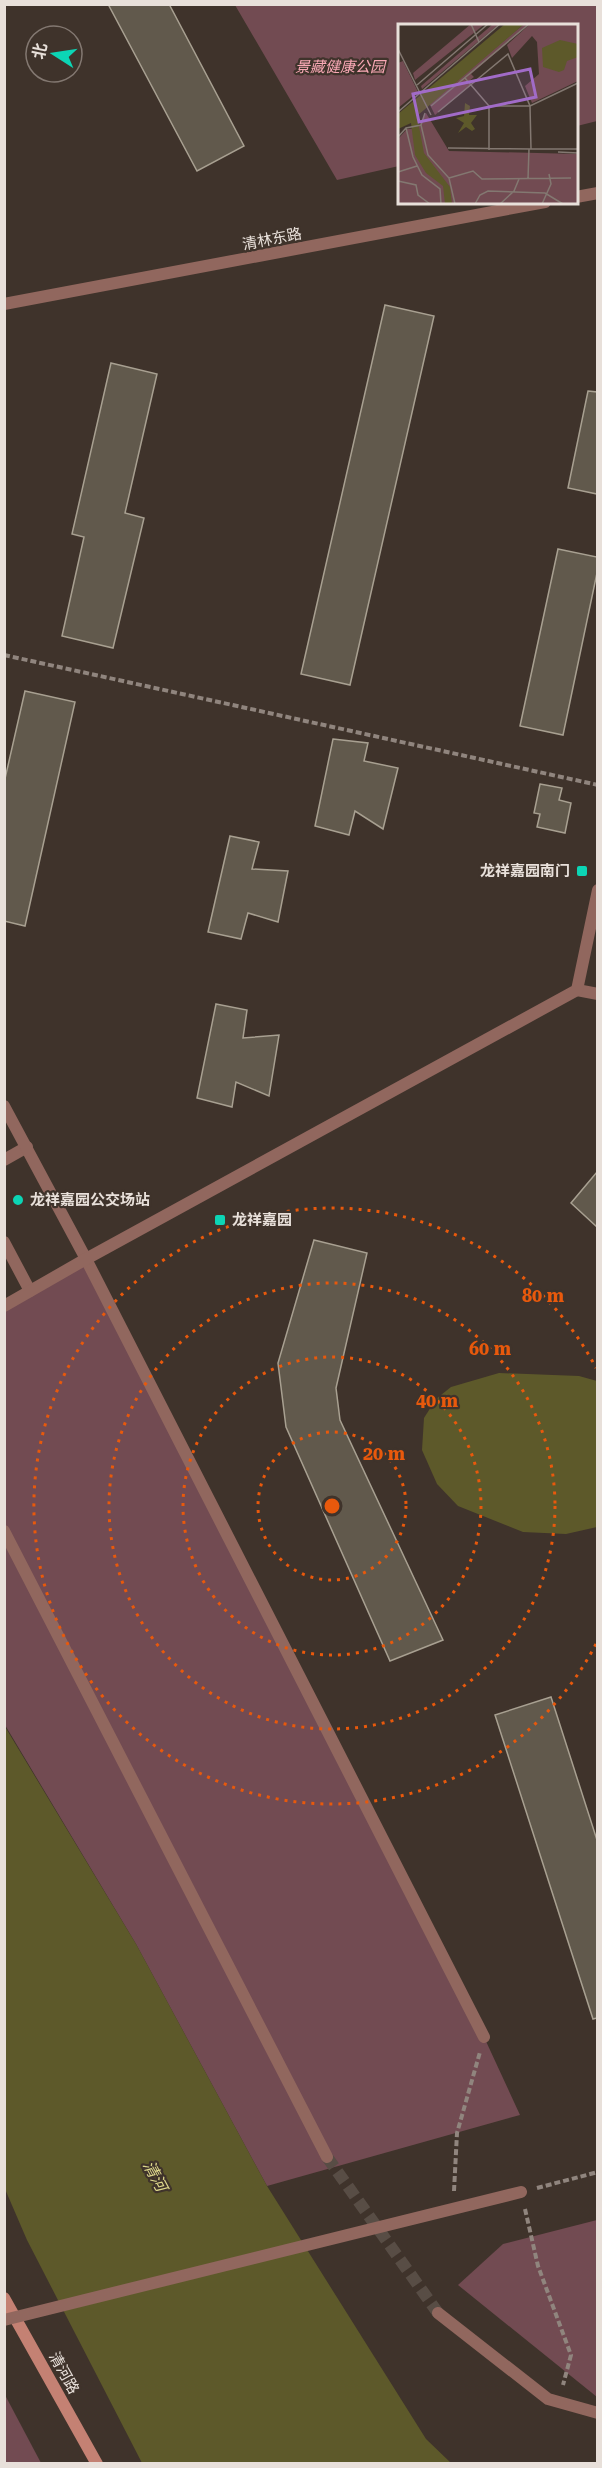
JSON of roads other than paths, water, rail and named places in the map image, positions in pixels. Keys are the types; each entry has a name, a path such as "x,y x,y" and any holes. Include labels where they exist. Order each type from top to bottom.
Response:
{"street":[{"path":"578,197 597,193"},
{"name":"清林东路","path":"4,304 534,204"},
{"path":"577,990 597,890"},
{"path":"4,1306 86,1258 577,990 597,994"},
{"path":"4,1106 86,1258 484,2037"},
{"path":"4,1160 27,1148"},
{"path":"4,1242 30,1291"},
{"path":"4,1531 327,2157"},
{"path":"4,2320 521,2192"},
{"name":"清河路","path":"4,2298 96,2463"},
{"path":"438,2313 549,2399 597,2413"}],"water":[{"path":"499,1373 579,1376 597,1381 597,1527 566,1534 523,1532 458,1506 437,1484 422,1450 424,1418 436,1399 451,1387"},
{"name":"清河","path":"4,1725 136,1944 267,2186 426,2439 451,2463 142,2463 27,2240 5,2189"}],"tunnel":[{"path":"327,2157 438,2313"}],"place":[{"name":"龙祥嘉园南门","path":"582,871"},
{"name":"龙祥嘉园公交场站","path":"18,1200"},
{"name":"龙祥嘉园","path":"220,1220"}],"park label":[{"name":"景藏健康公园","path":"340,67"}]}
